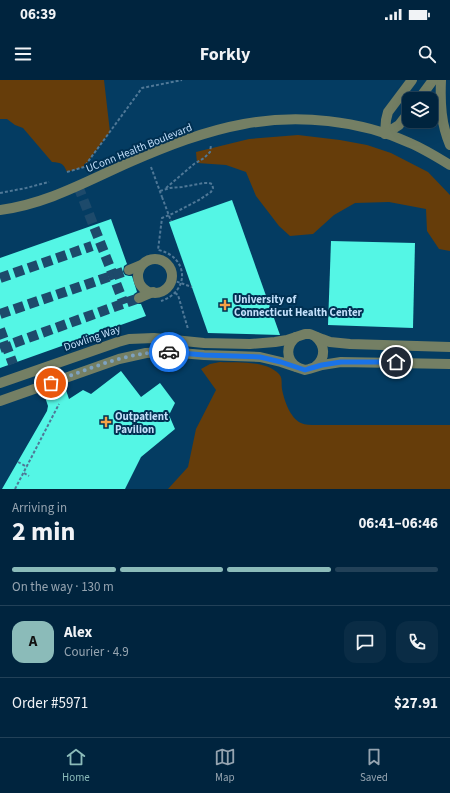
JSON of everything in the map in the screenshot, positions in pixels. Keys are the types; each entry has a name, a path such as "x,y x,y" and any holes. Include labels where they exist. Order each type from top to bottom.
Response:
{"street":[{"path":"385,134 388,112 412,80"},
{"path":"424,92 433,80"},
{"path":"441,80 440,104 442,120 450,145"},
{"name":"UConn Health Boulevard","path":"0,210 21,207 46,200 143,156 209,132 245,124 277,120 324,121 353,125 404,140 420,147 450,165"},
{"path":"385,134 399,125 402,121"},
{"path":"129,270 148,260 154,258 160,259 170,266 176,281 171,283 162,292 149,292 140,285 138,279 138,273 141,265"},
{"path":"139,298 153,292"},
{"name":"Dowling Way","path":"0,383 129,338 154,338 204,343 250,344 287,340 305,334 310,334 330,342 350,344 450,347"},
{"path":"296,337 289,345 288,355 293,364 299,368"},
{"path":"316,337 321,342 324,352 320,362 316,366"},
{"path":"0,401 119,359 146,353 168,352 260,357 299,368 308,369 331,363 346,362 450,364"},
{"path":"18,377 24,393"}],"path":[{"path":"67,172 84,167 142,88 182,80"},
{"path":"165,189 194,164 204,158 210,152 211,145"},
{"path":"151,167 172,221"},
{"path":"0,193 49,182"},
{"path":"160,191 204,183 212,184 213,188 211,192 199,200 162,218 158,250 166,252 178,262 182,273 176,281 175,293 178,295 188,329"},
{"path":"176,281 192,287"},
{"path":"15,489 59,404"},
{"path":"48,427 52,430"},
{"path":"18,462 27,467"},
{"path":"24,473 29,476"}],"shaded area":[{"name":"University of Connecticut Health Center","path":"0,80 450,80 450,489 0,489"},
{"path":"0,80 104,80 110,132 84,167 67,172 62,164 52,162 23,128 15,125 7,119 0,119"},
{"path":"298,135 367,145 391,153 428,172 450,195 450,251 439,249 427,231 426,209 389,202 355,203 334,215 313,234 290,236 279,226 256,196 246,172 226,165 197,163 196,152 249,139"},
{"path":"220,362 259,364 267,366 279,374 282,381 286,403 291,413 297,421 304,424 450,425 450,489 168,489 188,467 196,429 216,390 201,369 210,364"}],"building":[{"path":"232,200 280,335 208,333 169,222"},
{"path":"111,219 127,264 124,266 123,272 125,275 132,276 137,292 134,294 133,300 135,303 141,304 146,316 0,368 0,258"},
{"path":"331,241 415,243 413,328 328,325"},
{"name":"Outpatient Pavilion","path":"121,371 141,397 160,383 175,403 169,415 175,429 141,457 125,489 2,489 47,411 48,406 44,394 65,387 69,399 83,390 91,394"}],"tunnel":[{"path":"78,186 124,304"},
{"path":"0,278 92,246"},
{"path":"0,314 129,270"},
{"path":"0,348 139,298"},
{"path":"0,329 13,364"}],"way so far":[{"path":"51,383 133,355 169,352"}],"place":[{"name":"University of Connecticut Health Center","path":"225,305"},
{"name":"Outpatient Pavilion","path":"106,422"}],"route":[{"path":"169,352 260,357 305,370 316,366 341,362 396,362"}]}
